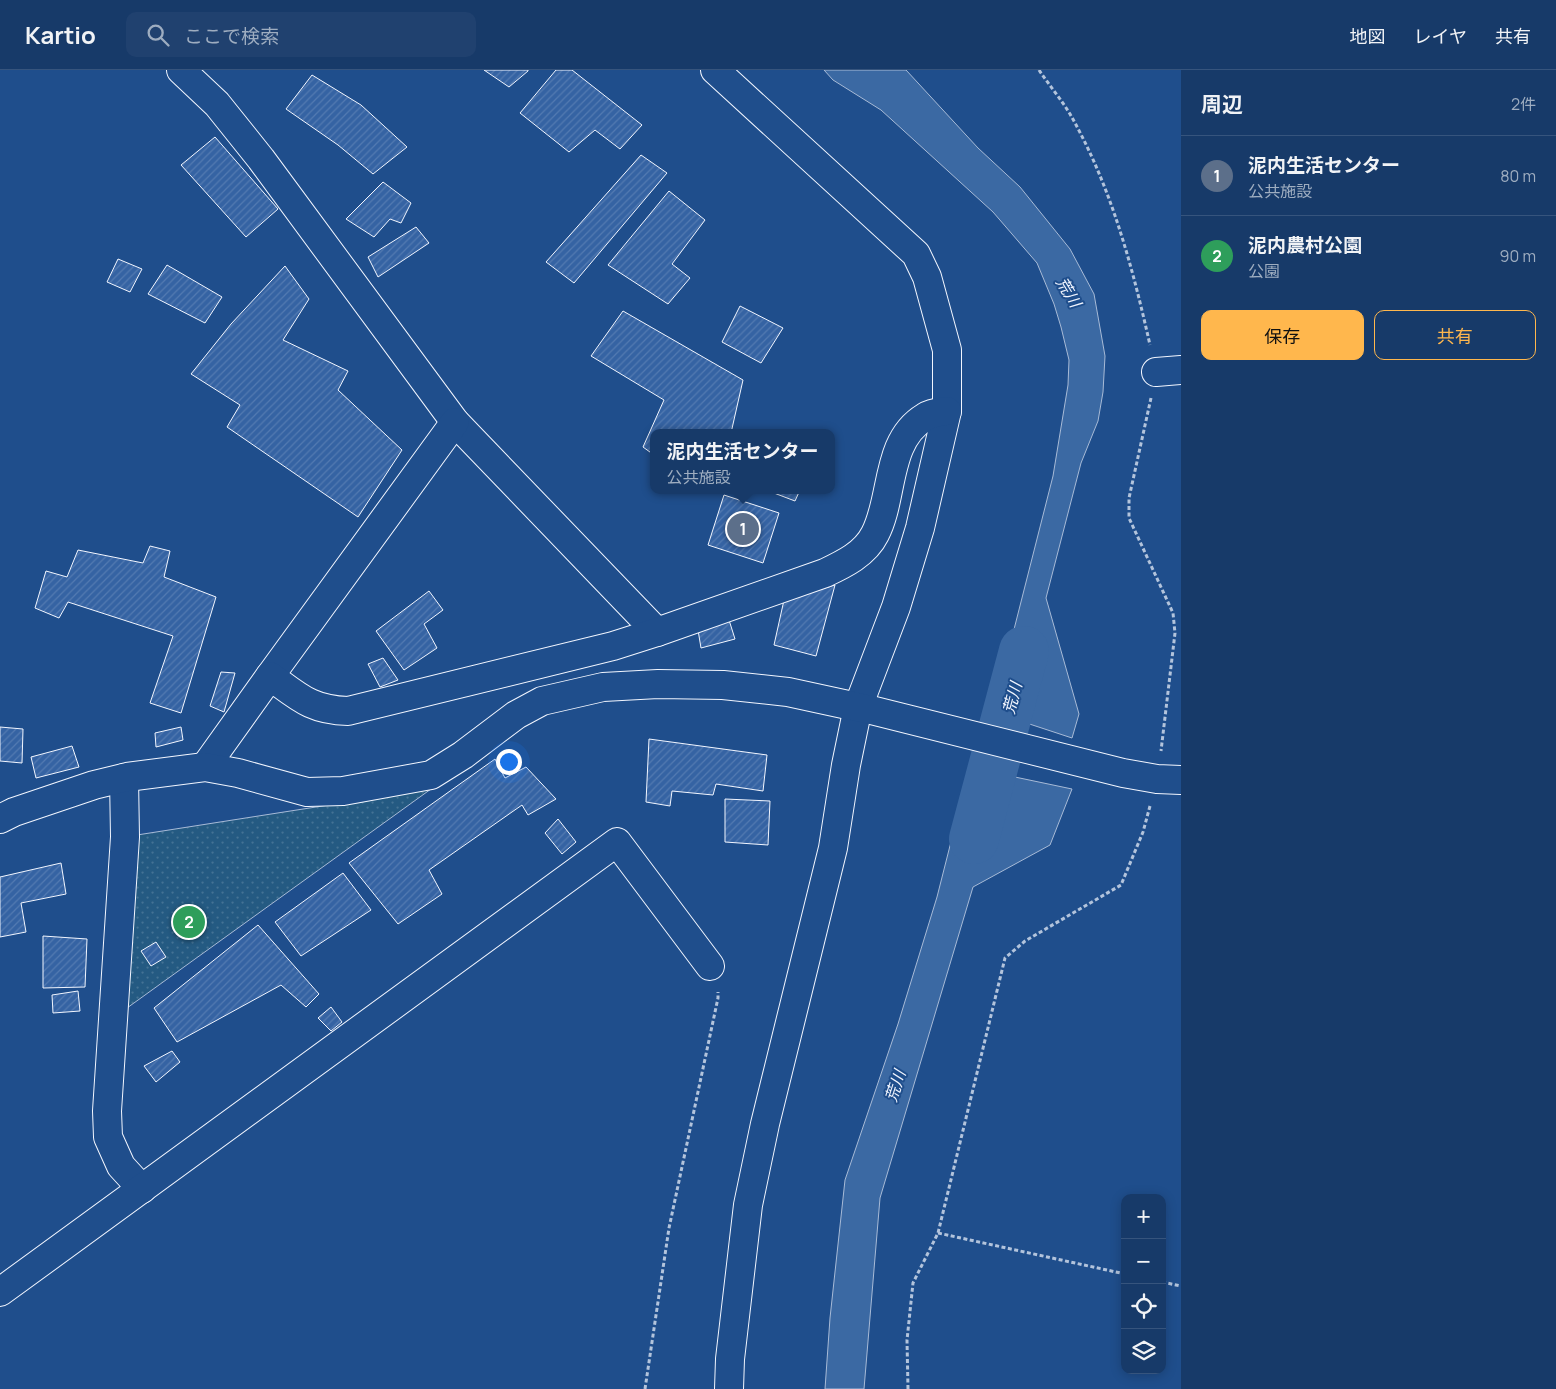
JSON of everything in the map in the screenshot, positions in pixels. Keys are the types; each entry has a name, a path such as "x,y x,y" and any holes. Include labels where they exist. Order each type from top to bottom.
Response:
{"street":[{"path":"180,70 217,104 262,159 455,422 657,632"},
{"path":"714,70 916,254 927,277 947,350 947,411 920,528 846,765 833,848 765,1124 748,1205 730,1359 729,1389"},
{"path":"270,676 312,705 330,710 348,710 613,646 825,573 849,561 864,549 875,535 899,449 913,427 926,416 947,411"},
{"path":"205,767 455,422"},
{"path":"0,819 14,812 86,788 124,778 205,767 238,773 307,792 343,791 431,775 463,755 516,715 542,701 603,688 658,684 723,685 788,692 865,708 1123,772 1169,780"},
{"path":"124,778 125,837 107,1111 108,1137 121,1166 142,1189"},
{"path":"0,1292 617,842 710,966"}],"path":[{"path":"908,1389 907,1340 913,1283 938,1233 1005,958 1025,941 1121,884 1169,780 1175,633 1173,613 1129,518 1129,498 1168,371 1106,189 1070,114 1039,70"},
{"path":"645,1389 668,1228 718,998 717,980 710,966"},
{"path":"938,1233 1121,1273"},
{"path":"1166,1283 1181,1286"}],"shaded area":[{"path":"431,789 127,1008 137,835"}],"water":[{"path":"824,70 906,70 978,148 1020,187 1070,249 1094,294 1105,356 1103,392 1098,421 1081,463 1046,598 1079,714 1072,738 993,712 1053,476 1068,385 1069,360 1054,304 1037,263 993,212 881,110 833,80"},
{"path":"972,768 1072,789 1050,845 973,887 880,1198 864,1389 825,1389 830,1318 845,1180 898,1024 937,897"}],"building":[{"path":"484,70 528,70 528,71 509,87"},
{"path":"556,70 572,70 642,125 620,149 595,130 569,152 520,113"},
{"path":"312,75 361,105 407,147 373,174 338,145 286,109"},
{"path":"215,137 278,209 246,237 181,165"},
{"path":"641,155 667,173 574,283 546,262"},
{"path":"383,182 411,203 401,223 390,219 374,237 346,219"},
{"path":"669,191 705,220 672,264 690,278 668,304 608,265"},
{"path":"416,227 429,243 378,277 368,257"},
{"path":"118,259 142,269 130,292 107,282"},
{"path":"167,265 222,297 205,323 148,294"},
{"path":"285,266 309,299 283,340 348,371 338,390 402,450 358,517 227,427 240,405 191,374 231,324"},
{"path":"740,306 783,328 761,363 722,342"},
{"path":"623,311 743,380 732,429 651,429 664,400 591,356"},
{"path":"650,431 650,452 643,447"},
{"path":"777,494 798,494 795,501"},
{"path":"724,495 779,513 763,563 708,545"},
{"path":"150,546 170,551 164,577 216,597 181,713 150,703 173,636 68,602 59,618 35,608 46,571 67,577 78,550 143,563"},
{"path":"835,585 816,656 774,645 784,600"},
{"path":"429,591 443,610 424,624 437,648 404,670 376,631"},
{"path":"729,620 735,639 701,648 698,630"},
{"path":"383,658 398,680 380,687 368,664"},
{"path":"221,672 235,673 224,712 210,706"},
{"path":"0,727 23,729 22,763 0,761"},
{"path":"181,727 183,740 156,747 155,733"},
{"path":"649,739 767,755 763,791 716,784 713,795 672,791 670,806 646,802"},
{"path":"72,746 79,767 36,778 31,757"},
{"path":"495,759 505,778 526,767 556,799 528,815 522,805 429,870 442,894 398,924 349,863"},
{"path":"725,799 770,801 768,845 725,842"},
{"path":"558,819 576,842 562,854 545,833"},
{"path":"61,863 66,894 21,903 26,932 0,937 0,877"},
{"path":"343,873 371,910 301,956 275,922"},
{"path":"258,925 319,994 306,1007 281,985 177,1042 154,1008"},
{"path":"43,936 87,939 85,987 43,988"},
{"path":"156,942 166,957 151,966 141,951"},
{"path":"78,991 80,1011 53,1013 52,995"},
{"path":"331,1007 342,1022 331,1031 318,1018"},
{"path":"172,1051 180,1062 156,1082 144,1066"}],"waterway":[{"name":"荒川","path":"974,839 1024,651"}],"place":[{"name":"泥内生活センター","path":"743,529"},
{"name":"泥内農村公園","path":"189,922"}]}
